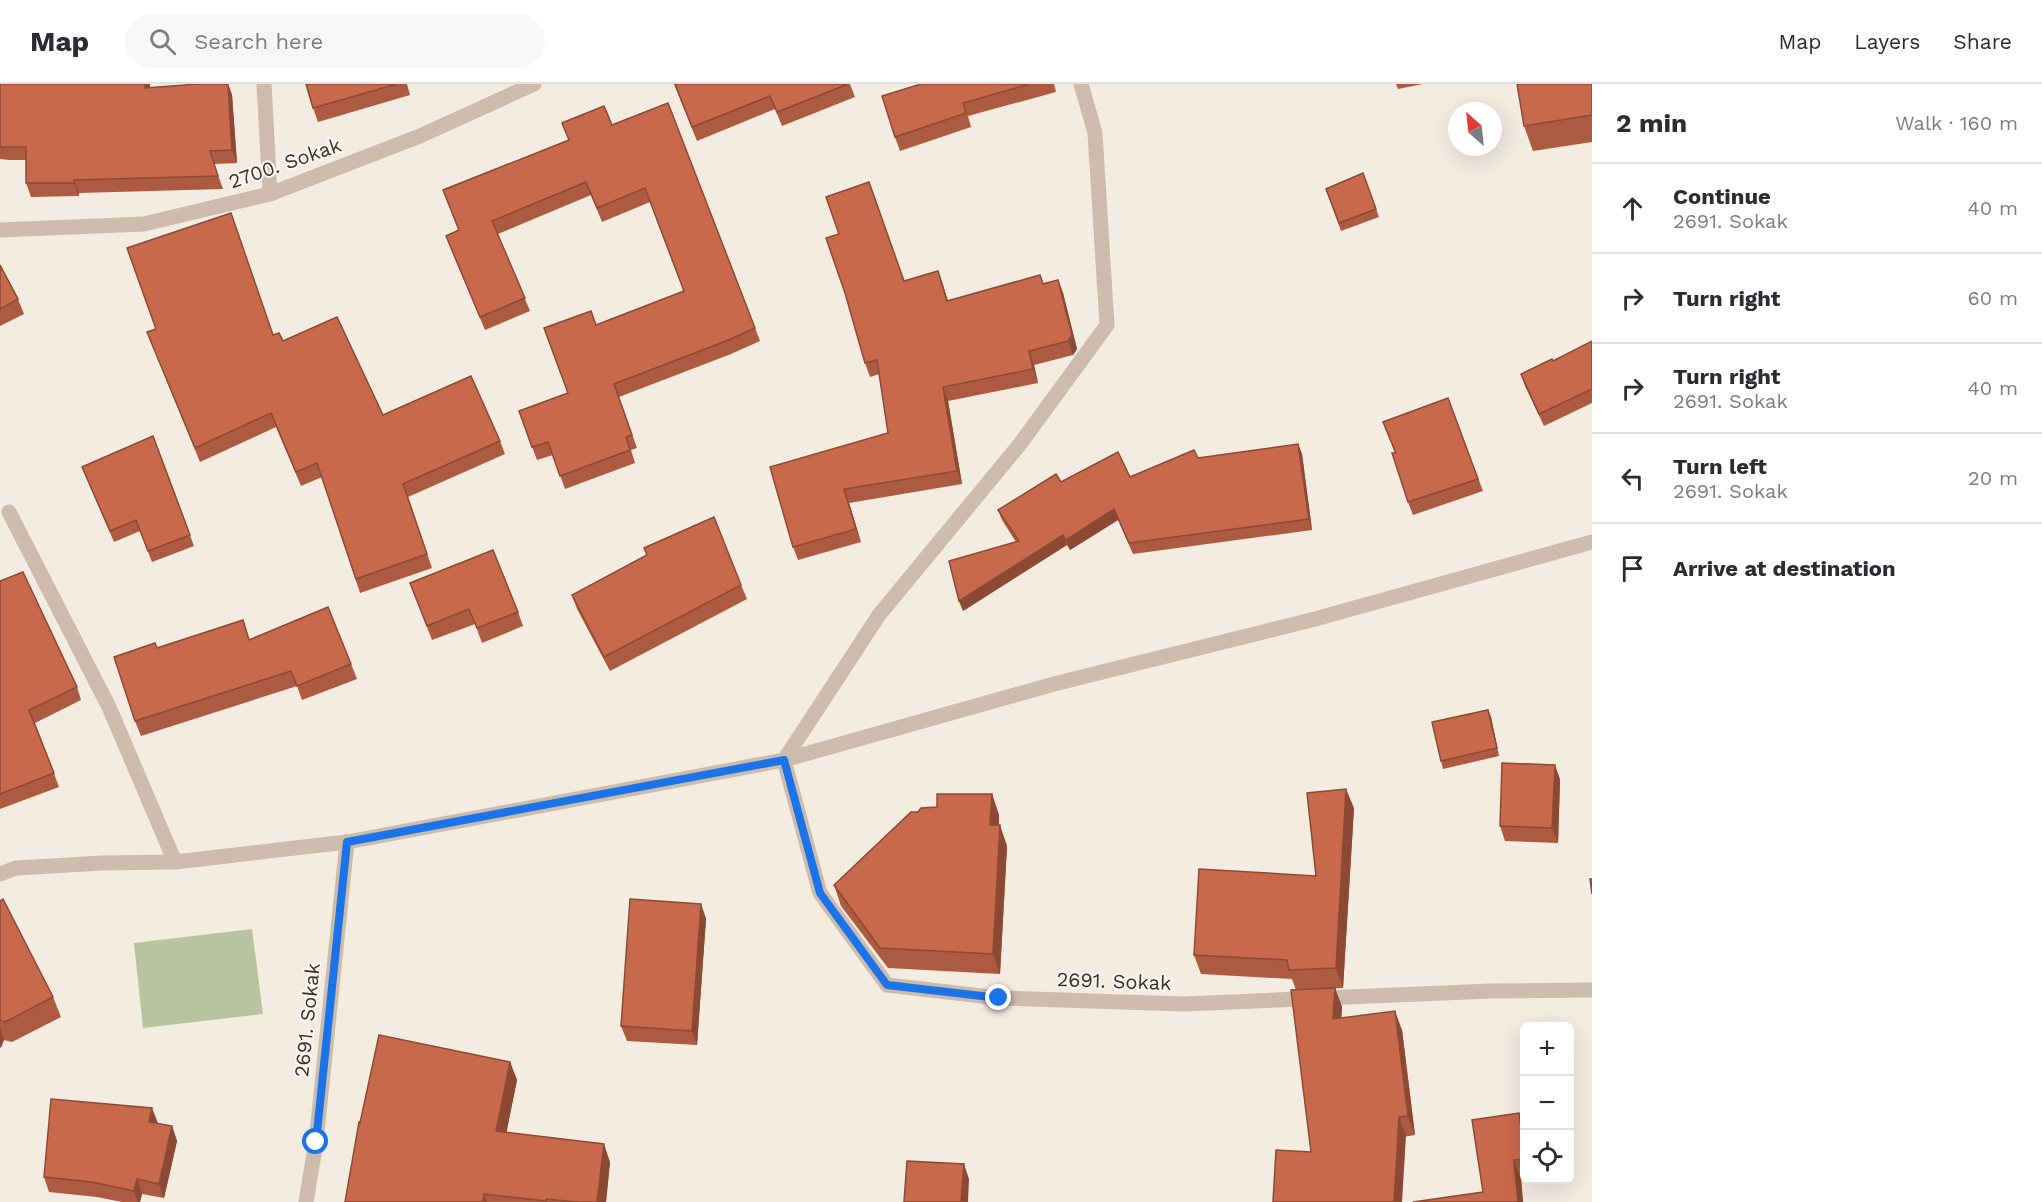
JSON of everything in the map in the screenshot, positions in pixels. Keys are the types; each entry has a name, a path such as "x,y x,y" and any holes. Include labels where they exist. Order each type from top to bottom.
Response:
{"street":[{"path":"264,84 270,194"},
{"name":"2700. Sokak","path":"0,230 144,224 270,194 420,136 534,84"},
{"path":"784,760 879,615 1020,444 1107,325 1095,133 1081,84"},
{"path":"9,512 109,707 176,862"},
{"path":"0,873 16,868 176,862 347,842 784,760 1054,684 1315,619 1592,542"},
{"name":"2691. Sokak","path":"784,760 820,893 887,985 999,998 1184,1004 1592,990"},
{"name":"2691. Sokak","path":"306,1202 316,1142 347,842"}],"green space":[{"path":"252,929 263,1014 143,1028 134,943"}],"building":[{"path":"0,84 145,84 145,88 228,84 232,150 210,151 218,176 26,183 26,147 0,147"},
{"path":"306,84 397,84 313,108"},
{"path":"675,84 848,84 777,112 770,96 692,127"},
{"path":"921,84 1030,84 963,103 966,113 895,137 882,96"},
{"path":"1517,84 1592,84 1592,115 1524,126"},
{"path":"668,103 755,328 614,384 632,435 626,437 630,450 560,476 548,442 532,447 519,411 568,393 544,328 591,311 596,325 684,291 645,188 597,208 586,182 492,221 525,298 480,317 446,236 459,230 443,190 569,140 562,123 604,106 612,125"},
{"path":"1363,173 1376,209 1339,223 1326,189"},
{"path":"869,182 904,281 938,271 947,301 1040,275 1043,284 1058,280 1072,335 1068,341 1029,351 1033,369 943,387 957,471 844,489 856,529 793,547 770,467 888,433 877,360 865,363 826,238 839,234 826,197"},
{"path":"231,213 273,335 279,333 283,341 337,317 383,415 471,376 500,441 403,484 427,554 356,579 317,463 296,472 271,413 195,448 147,332 156,329 127,248"},
{"path":"0,265 18,299 0,309"},
{"path":"1592,341 1592,389 1539,414 1521,374"},
{"path":"1448,398 1478,479 1408,502 1392,453 1396,453 1383,422"},
{"path":"153,436 190,535 148,551 136,520 110,531 82,467"},
{"path":"1298,444 1309,519 1129,543 1114,509 1066,540 1063,535 959,601 949,561 1019,541 998,510 1056,474 1061,482 1118,452 1130,477 1194,450 1198,458"},
{"path":"714,517 741,585 604,657 572,595 647,555 644,548"},
{"path":"493,550 518,612 477,628 469,609 427,626 410,583"},
{"path":"23,572 77,687 29,710 54,773 0,794 0,581"},
{"path":"328,607 351,664 297,686 291,671 135,721 114,657 155,643 157,648 243,620 249,640"},
{"path":"1488,710 1497,748 1441,761 1432,722"},
{"path":"1502,763 1555,765 1552,828 1500,826"},
{"path":"1346,789 1336,968 1289,970 1287,960 1194,955 1199,869 1316,876 1307,793"},
{"path":"937,794 992,794 990,825 1000,825 993,954 880,948 834,885 911,812 918,812 921,808 937,807"},
{"path":"3,899 53,997 5,1022 0,1020 0,901"},
{"path":"630,899 701,904 692,1031 621,1026"},
{"path":"1335,988 1333,1019 1395,1011 1408,1116 1399,1117 1394,1202 1273,1202 1276,1150 1311,1152 1291,990"},
{"path":"379,1035 510,1062 496,1131 604,1144 597,1202 546,1199 546,1201 484,1194 483,1202 345,1202 359,1122"},
{"path":"51,1099 152,1108 149,1122 172,1126 159,1184 137,1179 134,1191 92,1182 44,1177"},
{"path":"1519,1113 1520,1159 1514,1160 1518,1202 1413,1202 1483,1192 1472,1120"},
{"path":"907,1161 964,1164 961,1202 904,1202"}],"route":[{"path":"316,1142 347,842 784,760 820,893 887,985 999,998"}]}
